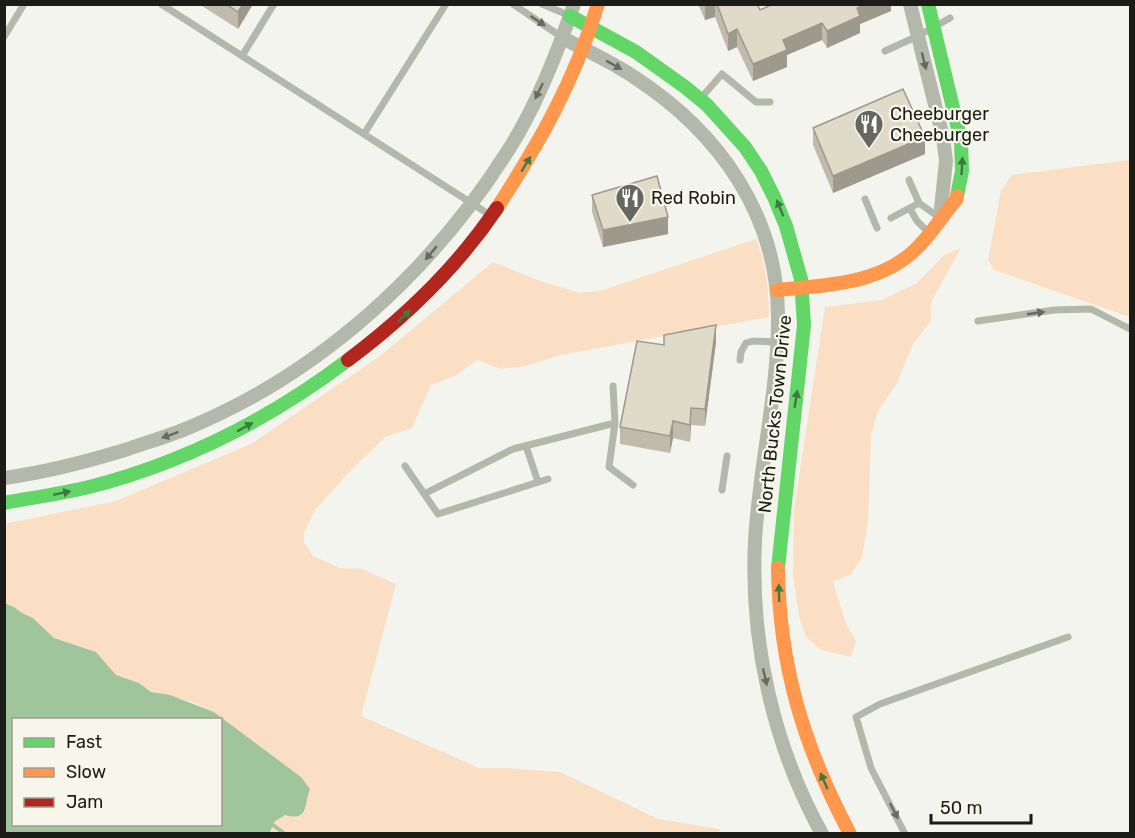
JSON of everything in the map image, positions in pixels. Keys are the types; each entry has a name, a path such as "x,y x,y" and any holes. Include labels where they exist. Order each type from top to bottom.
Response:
{"street":[{"path":"4,503 97,486 156,467 238,431 287,403 355,358 434,286 505,196 545,132 568,85 584,49 598,4"},
{"path":"910,4 943,137 945,161 940,218"},
{"path":"777,290 866,279 883,272 913,252 956,200 960,190 962,152 959,130 928,4"},
{"path":"4,478 75,466 189,428 233,407 282,379 329,346 390,296 422,263 472,202 509,149 525,122 563,38 572,10"},
{"name":"North Bucks Town Drive","path":"572,10 645,58 700,99 740,139 761,168 780,206 792,241 804,310 802,353 778,564 780,619 789,674 804,733 822,778 850,834"},
{"name":"North Bucks Town Drive","path":"563,38 634,77 688,117 731,167 754,208 771,257 777,290 777,342 755,540 754,586 757,629 764,672 785,755 822,834"}],"lane":[{"path":"4,37 24,4"},
{"path":"161,4 491,216"},
{"path":"242,56 274,4"},
{"path":"364,134 446,4"},
{"path":"513,4 563,38"},
{"path":"542,4 572,10"},
{"path":"885,51 950,18"},
{"path":"700,99 722,74 756,102 770,102"},
{"path":"909,180 919,203 940,218"},
{"path":"866,199 877,228"},
{"path":"891,218 910,210 919,203"},
{"path":"910,210 929,234"},
{"path":"978,321 1054,310 1091,309 1131,329"},
{"path":"740,360 746,343 777,342"},
{"path":"613,386 615,423 609,467 633,485"},
{"path":"424,494 513,449 615,423"},
{"path":"526,446 538,482"},
{"path":"722,490 727,456"},
{"path":"405,466 438,514 548,479"},
{"path":"905,834 871,768 856,717 880,704 1068,637"}],"shaded area":[{"path":"1130,160 1130,317 994,270 988,260 1001,191 1012,175"},
{"path":"756,239 766,277 769,317 561,355 526,366 501,369 477,360 455,376 431,385 412,428 385,437 351,470 315,510 304,533 304,542 313,556 340,568 362,569 396,584 361,716 479,768 560,772 658,819 720,829 719,833 270,833 274,822 285,815 298,816 304,810 310,789 301,777 214,712 190,701 151,692 139,683 115,675 96,652 54,638 33,618 5,603 4,524 116,501 251,444 380,356 493,262 540,281 580,293 603,290"},
{"path":"961,248 931,302 931,321 913,344 897,383 878,411 871,436 868,522 862,557 851,574 833,582 846,624 856,641 851,657 821,650 806,637 799,616 793,576 794,509 825,307 882,300 917,283 944,255"},
{"path":"4,603 33,618 54,638 96,652 116,675 139,683 151,692 170,695 214,712 301,777 310,789 302,814 293,817 285,815 274,822 270,833 5,833"}],"building":[{"path":"226,4 243,4 238,12"},
{"path":"717,4 757,4 760,10 773,4 865,4 857,8 860,16 827,31 822,23 783,40 787,50 753,64 737,29 728,34"},
{"name":"Cheeburger Cheeburger","path":"903,89 925,137 833,176 813,128"},
{"path":"657,176 668,217 603,230 592,195"},
{"path":"716,325 705,409 691,408 690,425 673,421 670,436 620,427 637,341 664,345 664,335"}],"waterway":[{"path":"273,825 285,834"}],"traffic: fast":[{"path":"928,4 961,141 962,171 957,196"},
{"path":"570,16 636,52 707,105 745,147 761,171 786,226 801,279 804,325 778,568"},
{"path":"4,503 85,488 121,478 190,453 288,402 348,360"}],"traffic: slow":[{"path":"497,208 555,110 589,32 598,4"},
{"path":"777,290 850,281 885,270 900,262 921,244 957,196"},
{"path":"778,568 783,639 797,705 819,770 850,834"}],"traffic: jam":[{"path":"348,360 389,327 429,290 465,250 497,208"}],"place":[{"name":"Cheeburger Cheeburger","path":"869,150"},
{"name":"Red Robin","path":"630,224"}]}
